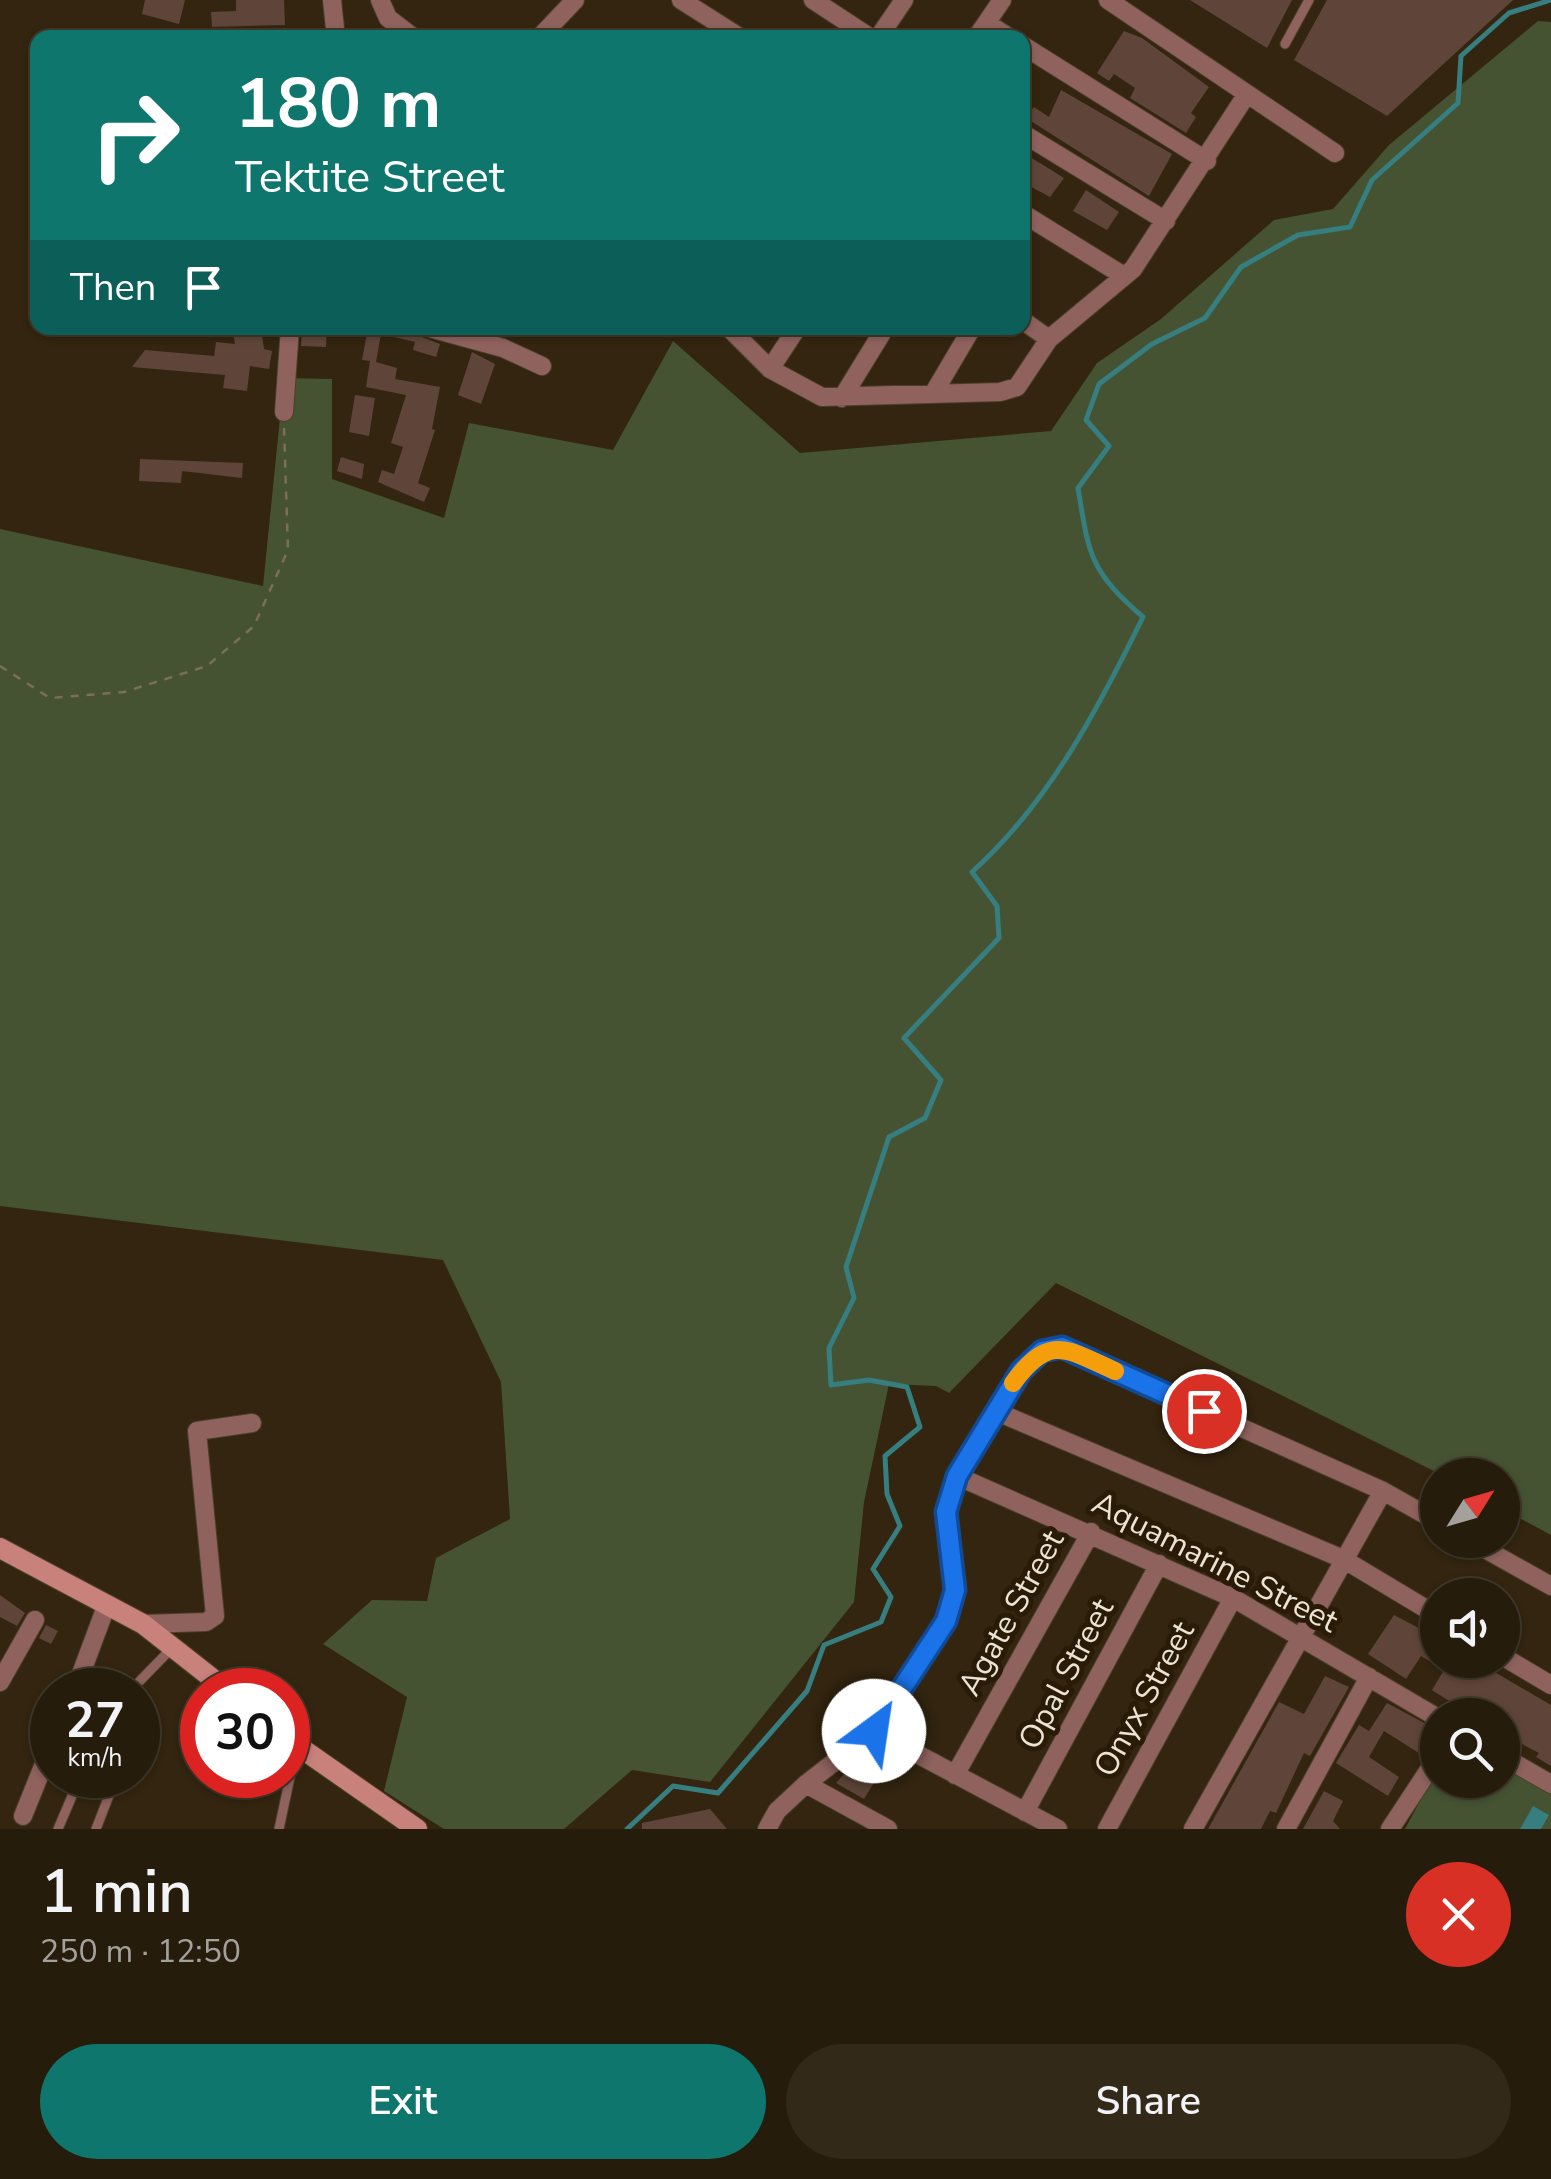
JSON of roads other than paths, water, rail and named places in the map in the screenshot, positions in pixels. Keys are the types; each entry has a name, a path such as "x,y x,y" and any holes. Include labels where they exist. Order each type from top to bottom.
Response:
{"street":[{"path":"332,0 335,30"},
{"path":"380,0 388,18 404,30"},
{"path":"547,30 574,0"},
{"path":"681,0 728,30"},
{"path":"881,30 904,0"},
{"path":"982,30 1002,0"},
{"path":"1108,0 1336,153"},
{"path":"823,3 863,30"},
{"path":"1030,50 1207,161"},
{"path":"736,335 770,369 811,393 842,398 1000,392 1017,387 1050,339 1124,276 1166,222 1247,94"},
{"path":"1030,138 1166,222"},
{"path":"1030,218 1124,276"},
{"path":"1030,325 1050,339"},
{"path":"284,412 290,335"},
{"path":"455,335 502,348 542,366"},
{"path":"770,369 792,335"},
{"path":"842,398 881,335"},
{"path":"933,394 968,335"},
{"path":"767,1829 778,1811 806,1784 874,1731 946,1621 955,1590 946,1512 957,1476 1021,1371 1042,1351 1062,1347 1420,1512"},
{"path":"995,1411 1343,1559 1420,1605"},
{"path":"143,1624 206,1622 214,1616 197,1431 200,1427 252,1423"},
{"name":"Aquamarine Street","path":"957,1476 1233,1598 1420,1707"},
{"path":"1192,1829 1383,1492"},
{"name":"Agate Street","path":"955,1776 1090,1532"},
{"path":"0,1548 143,1624 200,1668"},
{"path":"1501,1558 1551,1586"},
{"name":"Opal Street","path":"1026,1812 1159,1564"},
{"name":"Onyx Street","path":"1108,1829 1233,1598"},
{"path":"82,1668 107,1604"},
{"path":"0,1682 35,1620"},
{"path":"1520,1667 1551,1685"},
{"path":"1286,1829 1370,1677"},
{"path":"874,1731 1058,1829"},
{"path":"310,1755 415,1828"},
{"path":"1520,1766 1551,1784"},
{"path":"1390,1829 1420,1783"},
{"path":"806,1784 888,1829"},
{"path":"23,1816 30,1798"}],"lane":[{"path":"1284,44 1308,0"},
{"path":"153,1668 174,1647"},
{"path":"58,1829 71,1798"},
{"path":"96,1829 108,1798"},
{"path":"279,1829 284,1798"}],"water":[{"path":"1533,1806 1549,1815 1541,1829 1520,1829"}],"waterway":[{"path":"627,1829 673,1786 718,1793 807,1691 824,1645 881,1622 891,1597 873,1569 900,1526 887,1494 885,1456 920,1427 907,1387 869,1380 831,1385 829,1348 854,1298 846,1267 889,1137 925,1118 941,1080 904,1038 999,938 997,906 972,872 1025,816 1070,753 1143,617 1102,573 1085,530 1078,488 1109,446 1086,420 1099,384 1152,344 1205,318 1241,267 1298,235 1350,227 1372,180 1458,103 1461,56 1509,13 1551,0"}]}
